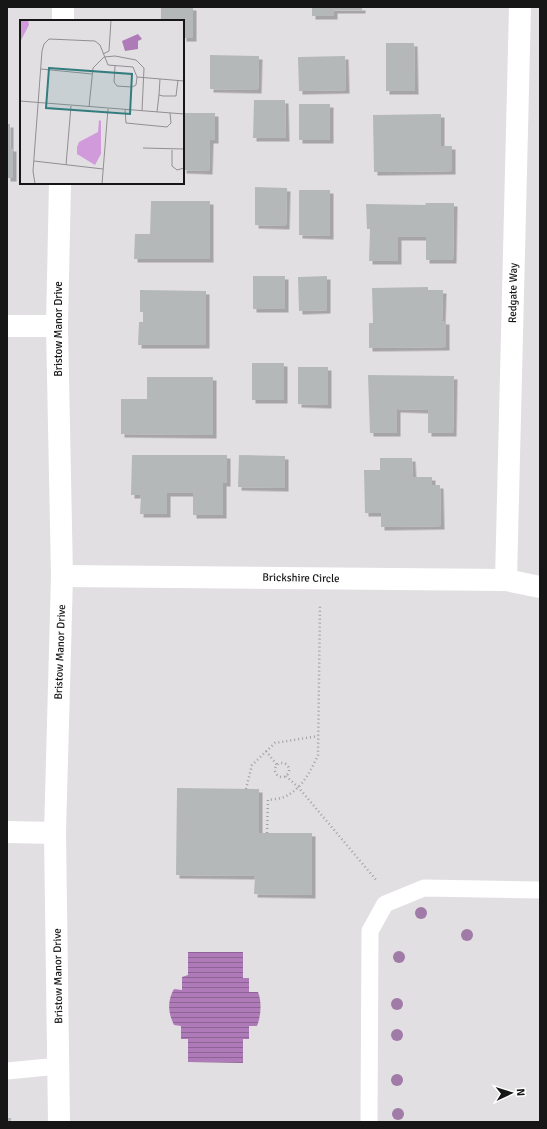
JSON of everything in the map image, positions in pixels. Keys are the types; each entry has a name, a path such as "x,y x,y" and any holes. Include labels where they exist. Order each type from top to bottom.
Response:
{"street":[{"path":"63,7 63,20"},
{"name":"Redgate Way","path":"506,580 520,7"},
{"name":"Bristow Manor Drive","path":"59,1122 55,833 62,576 57,326 60,184"},
{"path":"7,326 57,326"},
{"name":"Brickshire Circle","path":"62,576 506,580 540,587"},
{"path":"7,832 55,833"}],"lane":[{"path":"369,1122 370,931 385,904 424,888 540,890"},
{"path":"7,1071 59,1066"}],"path":[{"path":"267,833 268,800 284,797 298,787 310,774 318,755 321,579"},
{"path":"246,789 252,765 275,743 318,736"},
{"path":"266,751 277,765"},
{"path":"277,765 283,763 287,766 288,772 286,776"},
{"path":"277,765 275,769 279,777 286,776"},
{"path":"286,776 298,787 392,901"}],"shaded area":[{"path":"188,952 243,952 243,978 249,978 249,992 258,992 260,1009 257,1026 249,1026 249,1039 243,1039 243,1063 188,1062 188,1039 181,1039 181,1026 174,1025 170,1016 169,1002 174,989 182,990 182,977 188,975"}],"building":[{"path":"161,7 193,7 193,38 184,38 184,20 161,20"},
{"path":"312,7 362,7 362,10 334,10 334,16 312,16"},
{"path":"386,43 414,43 415,91 386,91"},
{"path":"210,55 259,56 258,90 210,89"},
{"path":"345,56 346,90 299,91 298,57"},
{"path":"254,100 285,100 286,138 253,138"},
{"path":"299,104 330,104 330,140 299,140"},
{"path":"184,113 215,113 215,140 210,140 209,171 184,170"},
{"path":"441,114 441,146 452,146 452,171 374,172 373,115"},
{"path":"7,124 10,124 10,148 13,148 13,178 7,178"},
{"path":"255,187 287,188 286,226 255,225"},
{"path":"299,190 330,190 330,236 299,235"},
{"path":"151,201 210,201 210,259 134,259 135,234 150,234"},
{"path":"425,203 454,203 453,260 426,260 426,237 398,237 398,261 369,261 370,229 367,229 366,204 426,205"},
{"path":"253,276 285,276 285,309 253,309"},
{"path":"327,276 327,310 299,311 298,277"},
{"path":"428,287 428,290 443,290 442,321 446,321 446,347 369,348 369,323 373,323 372,288"},
{"path":"140,290 206,291 206,345 138,345 139,322 143,322 143,312 140,312"},
{"path":"252,363 284,363 284,400 252,400"},
{"path":"298,367 328,367 328,405 298,404"},
{"path":"368,375 454,376 453,433 428,433 428,410 397,409 397,433 370,433"},
{"path":"147,377 213,377 213,435 121,434 121,399 147,399"},
{"path":"132,455 227,455 227,483 223,483 223,515 193,515 193,493 167,493 167,514 140,514 141,495 131,495"},
{"path":"239,455 285,456 285,488 238,487"},
{"path":"380,458 412,458 413,477 432,477 432,485 440,485 441,526 381,527 381,513 365,513 364,470 380,470"},
{"path":"177,788 259,789 259,833 312,833 312,895 254,894 255,876 176,875"},
{"path":"7,1118 11,1118 11,1122 7,1122"}]}
